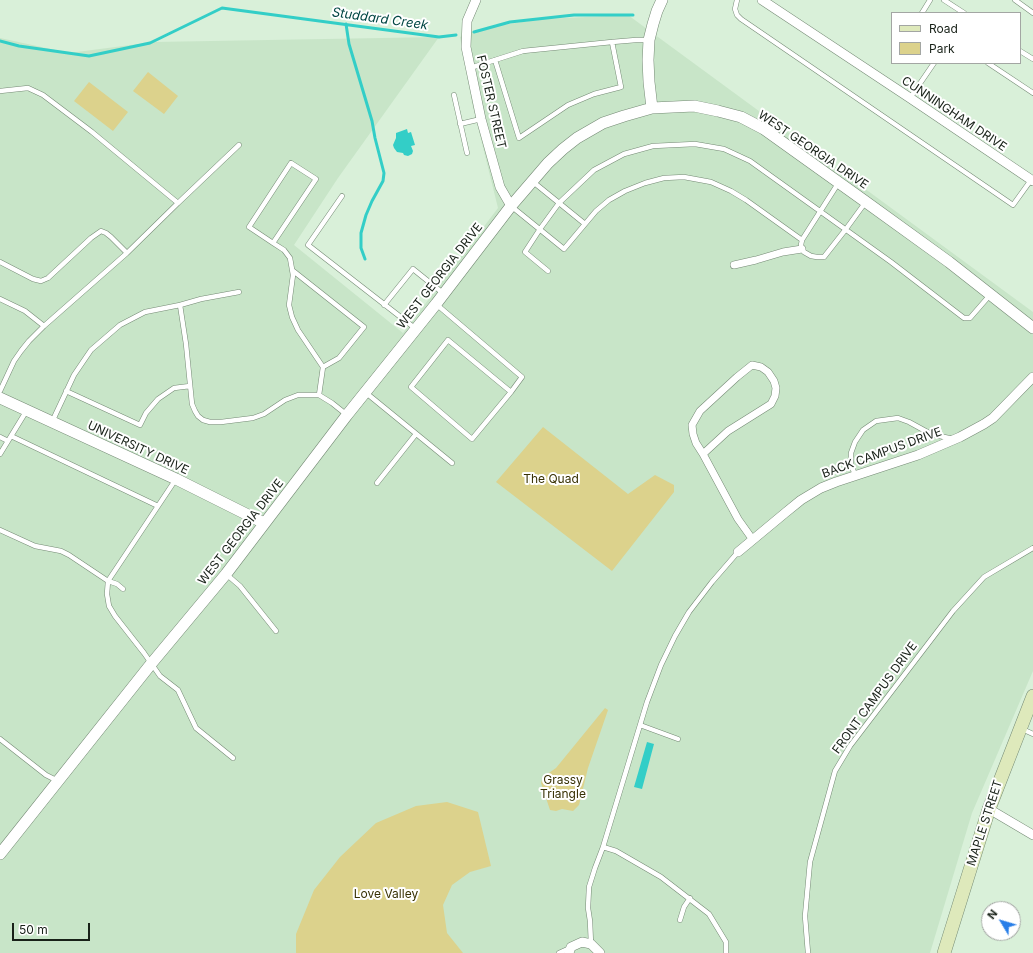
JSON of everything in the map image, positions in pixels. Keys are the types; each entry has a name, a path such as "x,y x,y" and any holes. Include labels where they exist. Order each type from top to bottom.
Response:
{"main road":[{"name":"MAPLE STREET","path":"944,953 989,809 1033,696"}],"street":[{"name":"FOSTER STREET","path":"476,0 467,21 466,47 481,120 500,187 511,206"},
{"path":"652,108 648,60 649,40 657,10 662,0"},
{"name":"CUNNINGHAM DRIVE","path":"762,0 1032,181"},
{"name":"WEST GEORGIA DRIVE","path":"0,854 151,664 226,574 347,415 444,294 511,206 532,181 563,149 590,130 603,123 652,108 694,106 741,117 764,129 839,182 949,262 1033,328"},
{"path":"734,265 783,252 802,249"},
{"path":"703,454 728,431 771,404 775,396 776,388 774,381 768,372 761,367 752,365 700,411 692,425 696,443 738,519 752,540"},
{"name":"BACK CAMPUS DRIVE","path":"738,552 785,513 812,494 854,475 918,455 955,439 984,424 993,418 1033,377"},
{"name":"UNIVERSITY DRIVE","path":"0,398 176,479 264,523"},
{"path":"989,809 1033,835"},
{"path":"570,950 582,942 591,944 600,953"}],"lane":[{"path":"737,0 735,10 736,15 741,19 1013,205 1032,181"},
{"path":"923,12 930,0"},
{"path":"944,0 962,12"},
{"path":"1015,0 1033,14"},
{"path":"470,68 523,51 612,42 649,40"},
{"path":"495,60 519,138 568,105 594,94 621,87 612,42"},
{"path":"1021,52 1033,59"},
{"path":"910,98 933,64"},
{"path":"990,64 1033,93"},
{"path":"0,91 28,88 43,95 92,132 178,203"},
{"path":"454,95 467,153"},
{"path":"460,124 481,120"},
{"path":"548,271 525,252 559,203 594,170 624,154 653,146 695,144 724,150 750,162 891,262 964,318 970,318 990,295"},
{"path":"0,391 14,361 44,326 127,253 239,145"},
{"path":"273,243 316,180 291,163 249,227 273,243 284,250 290,258 293,275 289,305 292,317 298,330 323,367 320,395"},
{"path":"511,206 564,249 596,211 609,200 625,191 645,183 664,178 684,177 711,182 731,191 802,240"},
{"path":"532,181 585,224"},
{"path":"839,182 800,245 802,249 811,256 824,257 866,202"},
{"path":"342,196 308,245 416,329"},
{"path":"0,262 33,280 41,281 48,278 91,238 101,231 111,237 127,253"},
{"path":"384,305 413,269 444,294"},
{"path":"292,270 364,327 339,358 323,367"},
{"path":"52,422 74,375 91,350 120,325 145,312 180,306 201,299 239,292"},
{"path":"0,299 25,311 44,326"},
{"path":"436,304 522,377 511,392 472,439 411,387 448,340 511,392"},
{"path":"180,306 186,344 192,404 198,416 203,420 210,422 221,422 253,418 264,414 285,400 298,395 320,395 347,415"},
{"path":"66,391 140,425 146,413 158,399 174,388 190,386"},
{"path":"365,392 452,463"},
{"path":"0,454 27,410"},
{"path":"854,475 851,464 851,453 855,442 863,430 876,421 898,418 931,434 955,439"},
{"path":"377,483 416,434"},
{"path":"11,436 158,506"},
{"path":"0,437 8,441"},
{"path":"176,479 108,581 107,594 109,606 160,676 178,690 196,728 233,758"},
{"path":"0,530 35,546 65,553 123,589"},
{"name":"FRONT CAMPUS DRIVE","path":"808,953 805,916 810,862 835,771 850,746 953,611 984,577 1033,548"},
{"path":"591,944 588,908 589,887 603,847 647,702 661,665 689,612 720,572 738,552"},
{"path":"226,574 240,586 276,631"},
{"path":"640,725 678,739"},
{"path":"1020,728 1033,734"},
{"path":"0,738 46,775 58,781"},
{"path":"603,847 616,851 661,877 710,914 726,942 726,953"},
{"path":"680,920 684,907 690,898"},
{"path":"559,953 570,950"}],"shaded area":[{"path":"628,15 1033,312 1033,671 972,813 930,953 0,953 0,38 69,53 154,42 439,37 338,178 294,245 403,333 498,208 472,103 460,37 467,33 495,26 544,19"}],"green space":[{"path":"148,72 178,96 164,114 133,91"},
{"path":"89,82 128,112 113,131 74,101"},
{"name":"The Quad","path":"543,427 628,494 655,475 674,485 674,492 612,571 496,482"},
{"name":"Grassy Triangle","path":"605,708 608,710 588,768 579,805 573,811 562,809 556,811 550,810 541,783 543,777 556,768"},
{"name":"Love Valley","path":"447,802 478,812 491,866 470,872 452,885 443,905 447,933 463,953 296,953 296,934 314,890 340,857 376,823 416,806"}],"water":[{"path":"407,129 408,133 411,132 415,145 411,146 413,151 412,154 408,156 397,152 393,145 396,138 396,133"},
{"path":"647,742 654,744 642,789 634,787"}],"waterway":[{"name":"Studdard Creek","path":"0,41 19,46 89,56 150,43 222,8 439,37 456,35"},
{"name":"Studdard Creek","path":"474,32 510,22 574,15 633,15"},
{"path":"346,24 349,44 372,121 384,173 383,181 366,215 361,233 361,248 365,259"}]}
